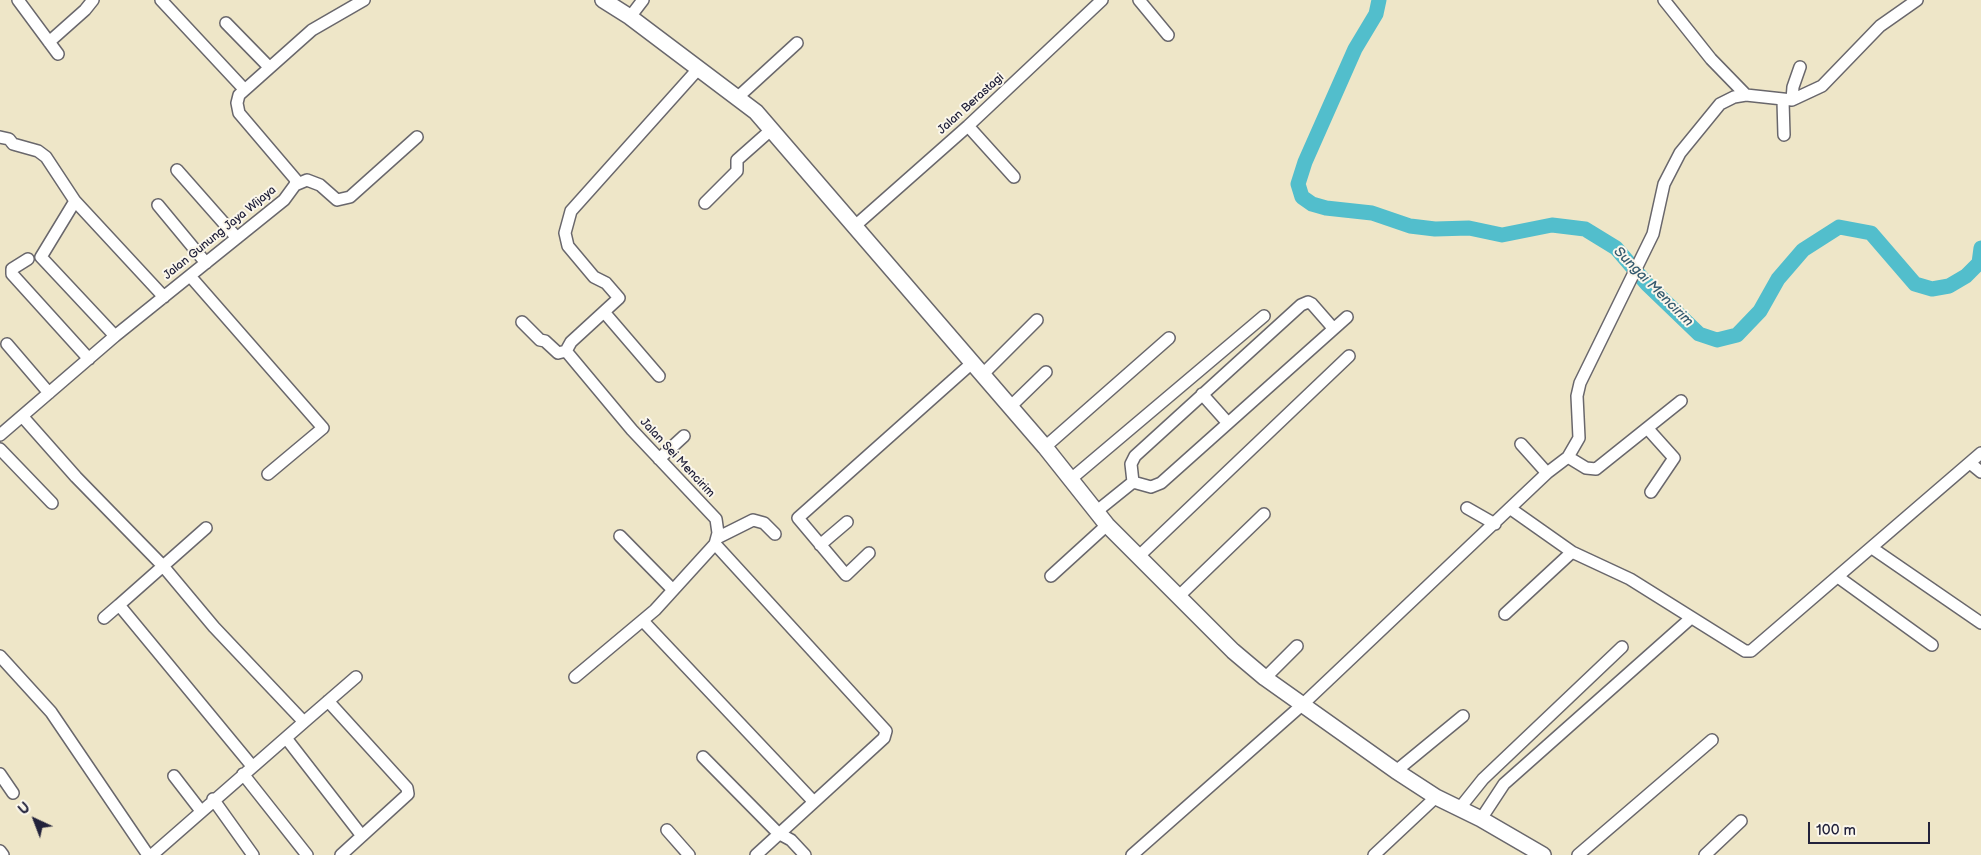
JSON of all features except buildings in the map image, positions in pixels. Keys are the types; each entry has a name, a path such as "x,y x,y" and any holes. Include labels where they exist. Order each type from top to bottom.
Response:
{"main road":[{"path":"603,0 630,17 699,68 738,98 772,128 1045,447 1107,525 1233,651 1265,678 1396,772 1459,809 1481,818 1543,855"}],"street":[{"path":"18,0 58,54"},
{"path":"49,42 85,10 93,0"},
{"path":"161,0 244,89 312,30 364,0"},
{"path":"630,17 643,0"},
{"name":"Jalan Berastagi","path":"856,225 968,126 1102,0"},
{"path":"1140,0 1168,34"},
{"path":"1664,0 1711,59 1746,95"},
{"path":"1137,853 1302,705 1547,473 1568,457 1579,438 1577,396 1580,383 1653,234 1664,184 1680,154 1720,104 1734,97 1746,95 1788,101 1822,86 1880,26 1917,0"},
{"path":"226,23 269,67"},
{"path":"738,98 797,43"},
{"path":"1784,136 1788,101 1800,67"},
{"path":"522,322 540,340 545,341 558,352 566,351 571,342 618,298 606,283 594,277 567,244 566,230 571,211 699,68"},
{"name":"Jalan Gunung Jaya Wijaya","path":"1,432 50,393 115,336 284,200 295,185 296,180 239,113 237,103 244,89"},
{"path":"968,126 1014,177"},
{"path":"705,203 737,170 737,160 772,128"},
{"path":"0,137 9,139 18,146 38,151 46,157 75,201 164,296"},
{"path":"295,185 307,180 320,185 337,200 350,197 417,137"},
{"path":"178,170 237,238"},
{"path":"75,201 41,257 115,336"},
{"path":"158,205 206,262"},
{"path":"28,259 12,269 12,274 89,359"},
{"path":"190,276 323,428 268,474"},
{"path":"1133,482 1130,464 1135,456 1305,302 1312,304 1333,328"},
{"path":"604,312 660,376"},
{"path":"1070,479 1264,316"},
{"path":"1133,482 1151,487 1161,483 1227,422 1347,317"},
{"path":"870,554 846,575 798,518 1037,320"},
{"path":"1045,447 1168,338"},
{"path":"7,344 50,393"},
{"name":"Jalan Sei Mencirim","path":"566,351 659,459 716,519 716,541"},
{"path":"1139,556 1350,356"},
{"path":"1010,407 1046,372"},
{"path":"1202,394 1227,422"},
{"path":"1568,457 1586,468 1596,470 1681,401"},
{"path":"22,416 76,477 163,566 214,627 304,722"},
{"path":"1648,429 1674,458 1651,492"},
{"path":"659,459 684,436"},
{"path":"1521,444 1547,473"},
{"path":"0,449 52,503"},
{"path":"1510,509 1572,552 1630,579 1745,651 1751,651 1981,453"},
{"path":"1970,463 1981,472"},
{"path":"1097,511 1133,482"},
{"path":"1467,508 1494,524"},
{"path":"1179,596 1264,514"},
{"path":"575,677 643,621 674,590 716,541 753,520 764,523 775,534"},
{"path":"820,545 847,522"},
{"path":"1051,576 1107,525"},
{"path":"104,618 206,528"},
{"path":"620,536 674,590"},
{"path":"716,541 885,730 884,738 756,855"},
{"path":"1872,548 1981,623"},
{"path":"1505,614 1572,552"},
{"path":"1838,577 1932,645"},
{"path":"119,605 252,766"},
{"path":"1481,818 1504,784 1691,618"},
{"path":"643,621 814,802"},
{"path":"1265,678 1297,646"},
{"path":"1459,809 1482,779 1622,647"},
{"path":"0,656 51,712 148,855"},
{"path":"152,855 356,677"},
{"path":"328,701 406,788 408,794 341,855"},
{"path":"1396,772 1463,716"},
{"path":"286,738 362,836"},
{"path":"1578,855 1712,740"},
{"path":"703,757 778,833 791,840 805,855"},
{"path":"0,774 13,793"},
{"path":"243,774 307,855"},
{"path":"174,776 201,811"},
{"path":"1374,855 1436,796"},
{"path":"213,800 253,855"},
{"path":"1705,855 1741,821"},
{"path":"667,830 689,855"},
{"path":"0,851 3,855"}],"waterway":[{"name":"Sungai Mencirim","path":"1379,0 1376,14 1355,49 1305,162 1298,184 1302,197 1312,204 1326,208 1372,213 1410,226 1435,229 1469,228 1502,235 1552,225 1585,229 1616,248 1647,284 1699,334 1717,340 1737,335 1760,311 1778,279 1803,250 1839,227 1871,233 1915,284 1932,289 1949,286 1966,276 1979,263 1981,248"}]}
